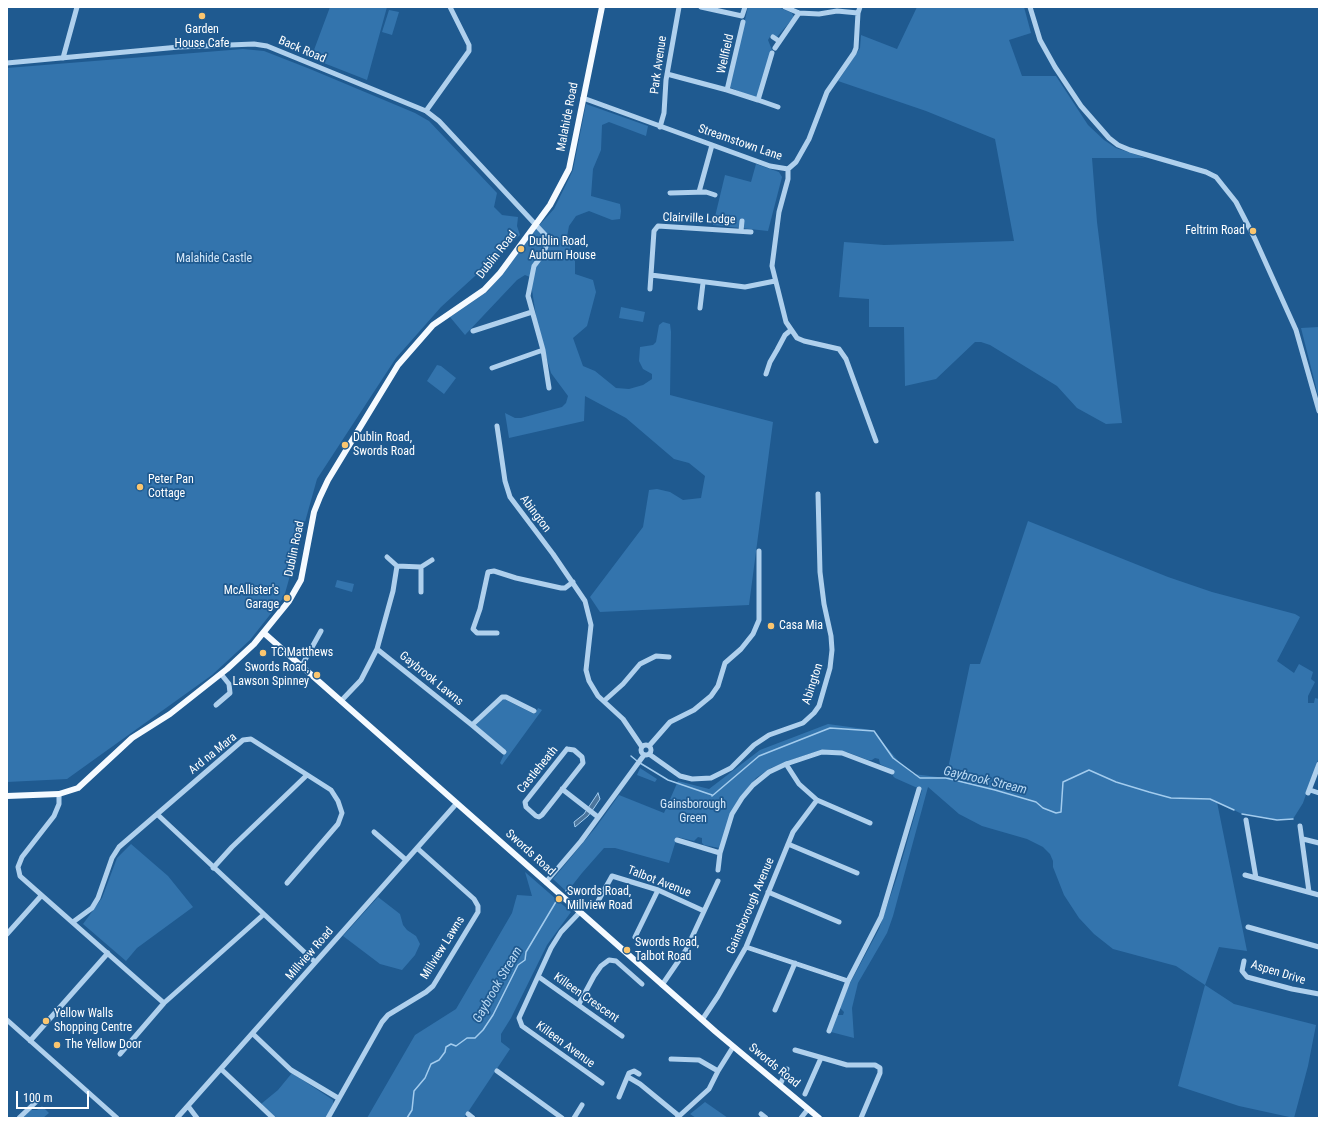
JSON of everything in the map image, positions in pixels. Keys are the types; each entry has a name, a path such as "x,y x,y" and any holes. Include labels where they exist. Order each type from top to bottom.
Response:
{"main road":[{"name":"Malahide Road","path":"536,224 550,205 569,169 602,7"},
{"name":"Dublin Road","path":"7,796 59,794 78,788 132,738 170,714 221,674 264,633 294,594 301,580 314,512 328,480 398,364 433,325 484,290 500,273 536,224"},
{"name":"Swords Road","path":"264,633 702,1020 819,1118"}],"street":[{"path":"63,58 77,7"},
{"path":"426,111 469,51 469,45 450,7"},
{"name":"Park Avenue","path":"660,127 664,113 667,74 679,7"},
{"path":"701,7 742,16 745,7"},
{"path":"785,7 799,13 819,14 837,11 858,13"},
{"name":"Streamstown Lane","path":"583,98 770,166 788,168 796,162 809,139 827,92 854,53 856,48 858,13 860,7"},
{"path":"1030,7 1040,40 1063,79 1088,116 1109,138 1118,146 1206,172 1216,177 1236,202 1255,239 1296,330 1319,411"},
{"path":"758,100 774,50 799,13"},
{"name":"Wellfield","path":"727,90 743,22"},
{"path":"773,37 779,41"},
{"name":"Back Road","path":"7,64 190,46 254,44 267,46 426,111 439,121 547,235 549,243 534,266 530,281 528,296 532,312"},
{"name":"Wellfield","path":"667,74 727,90 778,108"},
{"path":"699,192 712,145"},
{"path":"788,168 788,179 780,206 772,266 786,322 797,338 804,342 839,349 846,359 876,441"},
{"path":"670,194 699,192 715,195"},
{"name":"Clairville Lodge","path":"741,230 742,221"},
{"name":"Clairville Lodge","path":"650,289 654,231 658,226 741,230 751,232"},
{"path":"651,275 749,288 775,281"},
{"path":"700,308 703,283"},
{"path":"473,332 499,321 532,312 543,350 548,388"},
{"path":"766,374 776,350 785,335 791,330"},
{"path":"492,368 543,350"},
{"name":"Abington","path":"497,426 505,481 510,497 573,582 585,601 590,616 591,640 586,666 587,675 592,686 604,701 623,719 642,747 641,750 680,776 692,779 711,778 731,768 754,745 769,736 802,722 814,713 819,706 830,668 832,650 820,572 818,494"},
{"path":"649,746 670,722 694,710 711,696 718,686 725,663 745,646 753,634 759,620 759,550"},
{"path":"387,556 397,566 421,567 432,560"},
{"path":"341,701 361,680 377,649 388,609 397,566"},
{"path":"421,567 421,592"},
{"path":"497,633 477,633 473,629 480,610 488,572 494,571 516,578 561,588 565,588 573,582"},
{"path":"301,667 321,631"},
{"name":"Gaybrook Lawns","path":"377,649 504,752"},
{"path":"604,701 623,684 640,664 656,656 669,658"},
{"path":"216,705 230,693 229,684 221,674"},
{"path":"472,725 502,697 506,697 534,711"},
{"name":"Ard na Mara","path":"73,922 92,908 98,898 112,858 119,847 158,815 243,740 251,739 331,790 338,801 342,813 341,818 288,883"},
{"path":"642,747 644,745 649,746"},
{"path":"546,882 581,841 636,765 651,750 649,746"},
{"name":"Castleheath","path":"567,749 570,749 582,757 583,763 562,789 539,817 526,807 525,802 567,749"},
{"path":"718,870 720,853 732,814 753,784 763,776 786,764 822,752 842,754 892,772"},
{"path":"786,764 799,784 817,800 870,823"},
{"path":"1319,764 1309,792 1319,793"},
{"path":"213,868 232,847 307,775"},
{"path":"562,789 598,817"},
{"path":"829,1031 848,981 881,917 919,789"},
{"path":"59,794 59,804 54,816 22,857 18,867 20,876 164,1003"},
{"name":"Gainsborough Avenue","path":"702,1020 722,990 746,947 788,844 799,823 817,800"},
{"name":"Millview Road","path":"177,1118 456,803"},
{"path":"158,815 263,915 315,962"},
{"path":"1246,820 1256,878"},
{"path":"1300,826 1303,839 1309,892"},
{"path":"374,832 406,860"},
{"path":"1303,839 1319,843"},
{"path":"677,840 720,853"},
{"path":"788,844 857,873"},
{"name":"Millview Lawns","path":"328,1118 382,1022 392,1012 426,992 433,986 478,912 478,906 474,899 417,848"},
{"path":"1245,875 1319,895"},
{"name":"Talbot Avenue","path":"597,903 612,876 622,877 658,890 704,911"},
{"path":"662,985 686,950 718,881"},
{"path":"635,937 658,890"},
{"path":"768,892 839,922"},
{"path":"7,934 41,896"},
{"name":"Killeen Avenue","path":"580,912 556,939 521,1014 520,1022 522,1026 602,1083"},
{"path":"120,1054 164,1003 263,915"},
{"path":"1248,927 1319,947"},
{"path":"746,947 848,981"},
{"path":"30,1041 108,953"},
{"path":"579,1004 594,976 601,966 609,960 616,961 642,984"},
{"name":"Aspen Drive","path":"1244,961 1242,971 1246,977 1292,989 1319,994"},
{"path":"776,1010 795,963"},
{"name":"Killeen Crescent","path":"539,977 622,1036"},
{"path":"7,1020 116,1118"},
{"path":"253,1034 291,1070 338,1098"},
{"path":"628,1076 640,1084 678,1117 709,1089 718,1071 734,1047"},
{"path":"795,1050 847,1065 875,1065 880,1068 880,1073 861,1118"},
{"path":"805,1094 821,1058"},
{"path":"671,1059 699,1060 718,1071"},
{"path":"221,1069 273,1118"},
{"path":"780,1085 787,1069"},
{"path":"497,1071 562,1118"},
{"path":"619,1097 631,1071 639,1074"},
{"path":"19,1118 37,1101"},
{"path":"574,1118 582,1105"},
{"path":"188,1106 197,1118"},
{"path":"801,1118 808,1109"},
{"path":"468,1114 473,1118"},
{"path":"761,1114 766,1118"}],"green space":[{"path":"330,7 387,7 367,80 311,58"},
{"path":"748,7 778,7 792,13 794,17 777,37 771,35 768,40 772,50 766,66 759,96 754,98 729,87"},
{"path":"917,7 1024,7 1031,33 1009,40 1022,76 1056,76 1088,125 1104,140 1116,148 1146,158 1092,158 1097,222 1122,423 1106,424 1077,408 1057,386 990,345 981,342 975,342 936,379 905,386 904,327 869,327 869,299 839,297 844,242 884,245 1014,241 995,139 926,111 838,81 860,48 861,35 897,49"},
{"path":"389,10 399,12 392,35 382,32"},
{"name":"Malahide Castle","path":"243,49 264,51 415,113 429,121 497,193 494,207 502,215 518,217 517,226 520,235 441,307 396,358 317,479 284,597 250,640 212,675 67,779 7,782 7,68"},
{"path":"586,104 648,126 646,136 609,122 602,125 601,150 593,169 591,196 620,204 620,219 612,220 589,211 576,216 569,226 567,237 575,261 575,274 593,280 596,292 587,326 573,338 583,366 595,371 616,388 629,389 643,385 652,379 652,374 643,369 639,361 640,347 653,345 656,342 659,325 663,322 670,324 670,395 773,422 749,605 600,612 590,597 643,527 649,490 657,489 670,492 683,500 701,498 705,476 689,463 674,459 626,418 585,396 584,421 509,438 505,413 515,418 521,418 562,407 566,403 568,396 551,373 538,329 530,277 525,275 517,280 465,335 450,317 488,291 534,231 554,209 573,170"},
{"path":"756,164 779,172 782,177 768,231 713,225 725,175 751,182"},
{"path":"621,307 645,312 643,322 619,318"},
{"path":"1319,327 1319,399 1301,328"},
{"path":"437,365 441,366 456,378 444,394 427,381"},
{"name":"Gainsborough Green","path":"1028,521 1168,577 1212,592 1295,614 1300,617 1277,661 1294,673 1299,664 1313,672 1311,679 1315,682 1308,696 1308,703 1314,703 1315,698 1319,699 1319,757 1303,803 1293,819 1277,820 1242,814 1217,802 1247,951 1219,947 1205,985 1176,966 1113,949 1094,934 1079,918 1064,895 1053,867 1053,861 1050,854 1043,847 1027,839 982,826 959,814 928,787 887,933 858,983 852,1008 854,1038 831,1032 837,1015 843,1015 844,1012 840,1008 848,987 879,929 897,877 922,790 895,778 893,776 894,771 880,764 879,759 875,758 868,760 847,752 829,750 812,753 771,768 756,778 742,795 719,848 704,845 702,843 702,838 698,837 694,841 677,837 669,863 615,848 604,848 567,892 553,879 596,827 619,795 664,813 678,781 709,789 760,750 828,724 872,730 900,763 913,774 946,778 970,664 980,664"},
{"path":"337,580 354,584 352,592 335,587"},
{"path":"504,699 535,714 538,708 542,710 502,765 500,763 505,752 475,726 500,700"},
{"path":"640,768 657,779 655,782 637,775"},
{"path":"131,844 168,876 193,907 137,948 126,961 83,924 102,898 117,858"},
{"path":"525,872 571,912 547,945 511,1018 501,1034 501,1042 510,1049 464,1118 367,1118 415,1035 456,1009 512,913 517,895 532,896"},
{"path":"378,897 400,914 403,925 407,930 416,936 420,944 415,955 402,970 380,964 343,936"},
{"path":"1205,985 1234,1004 1316,1025 1308,1066 1294,1118 1239,1106 1178,1086"},
{"path":"292,1073 333,1100 333,1104 326,1118 276,1118 261,1104 278,1090"},
{"path":"705,1102 728,1118 696,1118 690,1114"},
{"path":"42,1106 49,1113 43,1118 22,1118 31,1110 37,1110"}],"shaded area":[{"path":"598,793 600,799 594,808 588,816 575,827 574,822 584,814"}],"waterway":[{"name":"Gaybrook Stream","path":"712,796 759,756 830,728 874,731 893,758 920,778 946,778 995,790 1036,802 1043,808 1056,813 1061,812 1063,782 1089,770 1116,782 1149,792 1171,798 1210,799 1234,810"},
{"path":"631,756 637,761"},
{"path":"640,763 668,780 712,795"},
{"name":"Gaybrook Stream","path":"1242,814 1277,820 1293,819"},
{"name":"Gaybrook Stream","path":"566,891 569,886"},
{"name":"Gaybrook Stream","path":"407,1118 412,1110 414,1091 425,1078 431,1064 439,1060 445,1052 446,1047 451,1044 456,1046 467,1038 475,1038 483,1030 493,1015 518,965 525,960 526,952 557,900"}],"place":[{"name":"Garden House Cafe","path":"202,16"},
{"name":"Feltrim Road","path":"1253,231"},
{"name":"Dublin Road, Auburn House","path":"521,249"},
{"name":"Dublin Road, Swords Road","path":"345,445"},
{"name":"Peter Pan Cottage","path":"140,487"},
{"name":"McAllister's Garage","path":"287,598"},
{"name":"Casa Mia","path":"771,626"},
{"name":"TC Matthews","path":"263,653"},
{"name":"Swords Road, Lawson Spinney","path":"317,675"},
{"name":"Swords Road, Millview Road","path":"559,899"},
{"name":"Swords Road, Talbot Road","path":"627,950"},
{"name":"Yellow Walls Shopping Centre","path":"46,1021"},
{"name":"The Yellow Door","path":"57,1045"}]}
